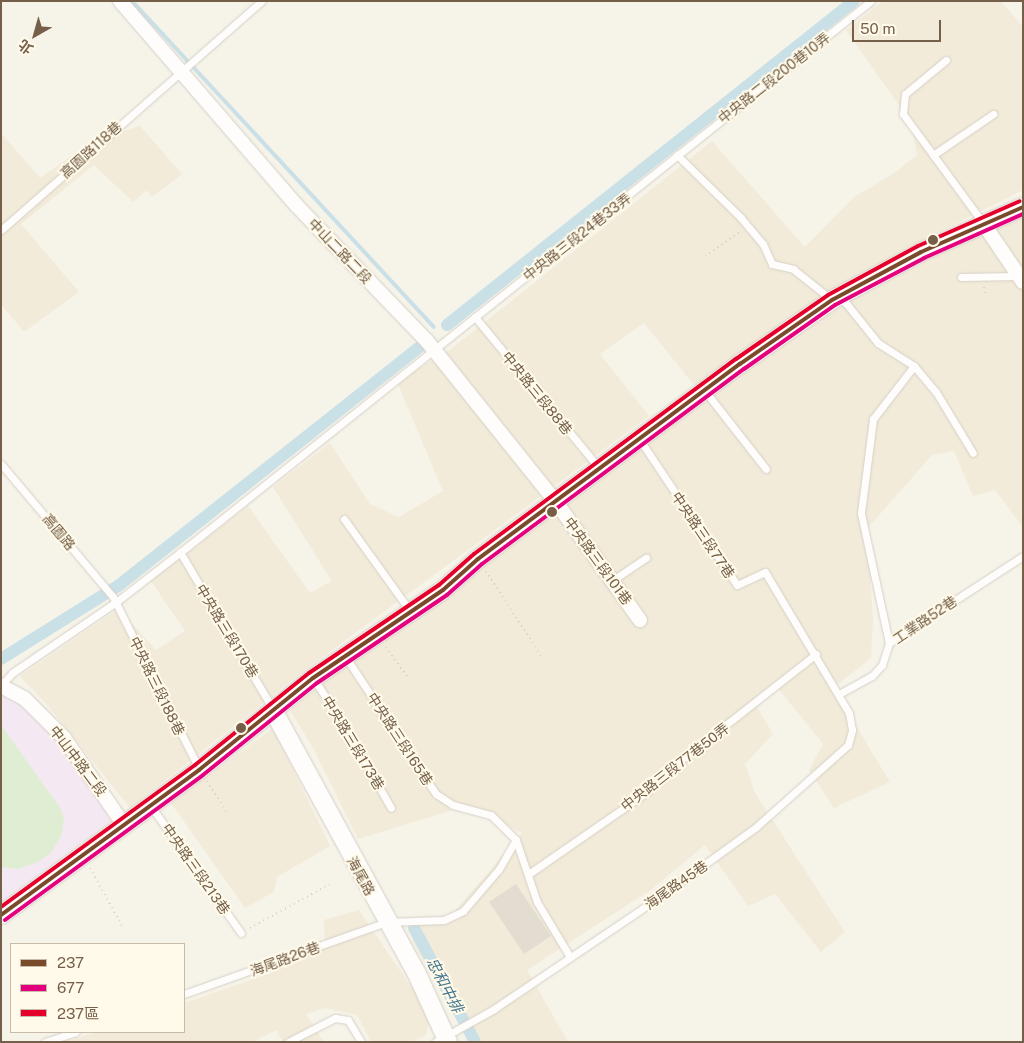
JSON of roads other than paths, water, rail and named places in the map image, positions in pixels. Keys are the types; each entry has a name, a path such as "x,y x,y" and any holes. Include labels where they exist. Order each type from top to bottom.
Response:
{"street":[{"name":"中山二路二段","path":"120,1 298,207 433,349 556,502"},
{"path":"1,915 124,826 150,804 199,770 313,678 442,590 478,559 705,391 836,298 921,252 983,222 1023,207"},
{"path":"983,222 1021,279"},
{"name":"中央路三段101巷","path":"556,502 640,620"},
{"name":"中山中路二段","path":"1,686 24,698 64,738 124,826"},
{"name":"海尾路","path":"273,710 386,922 420,980 447,1036"}],"lane":[{"name":"高園路118巷","path":"2,229 181,70 262,1"},
{"name":"中央路二段200巷10弄","path":"677,154 871,1"},
{"path":"946,60 905,94 902,114 983,222"},
{"path":"933,155 993,114"},
{"path":"677,154 721,196 748,226 772,264 794,269 836,298 878,343 914,366 936,392 973,452"},
{"name":"中央路三段24巷33弄","path":"1,686 12,672 180,552 677,154"},
{"path":"961,277 1021,279"},
{"name":"中央路三段88巷","path":"475,317 600,469"},
{"path":"889,644 861,513 873,419 914,366"},
{"path":"705,391 766,470"},
{"name":"中央路三段77巷","path":"640,439 737,585 765,572 839,694"},
{"name":"高園路","path":"1,464 115,599"},
{"path":"344,519 410,612"},
{"name":"中央路三段170巷","path":"180,552 273,710"},
{"name":"工業路52巷","path":"839,694 872,676 882,665 889,644 1023,556"},
{"path":"613,580 646,558"},
{"name":"中央路三段188巷","path":"115,599 199,770"},
{"name":"中央路三段77巷50弄","path":"530,873 647,792 676,764 816,654"},
{"name":"中央路三段165巷","path":"345,655 436,794 453,805 491,815 516,840"},
{"name":"中央路三段173巷","path":"313,678 341,720 391,808"},
{"name":"海尾路45巷","path":"447,1036 570,957 756,827 827,766 848,745 852,730 849,713 839,694"},
{"name":"中央路三段213巷","path":"150,804 241,933"},
{"path":"516,840 530,873 537,902 570,957"},
{"name":"海尾路26巷","path":"185,994 386,922 444,920 463,910 499,869 516,840"},
{"path":"288,1042 335,1018 348,1020 361,1042"},
{"path":"45,1042 72,1033"}],"waterway":[{"path":"132,1 434,327"},
{"path":"447,325 854,1"},
{"path":"1,659 118,586 420,347"},
{"name":"忠和中排","path":"414,928 475,1042"}]}
